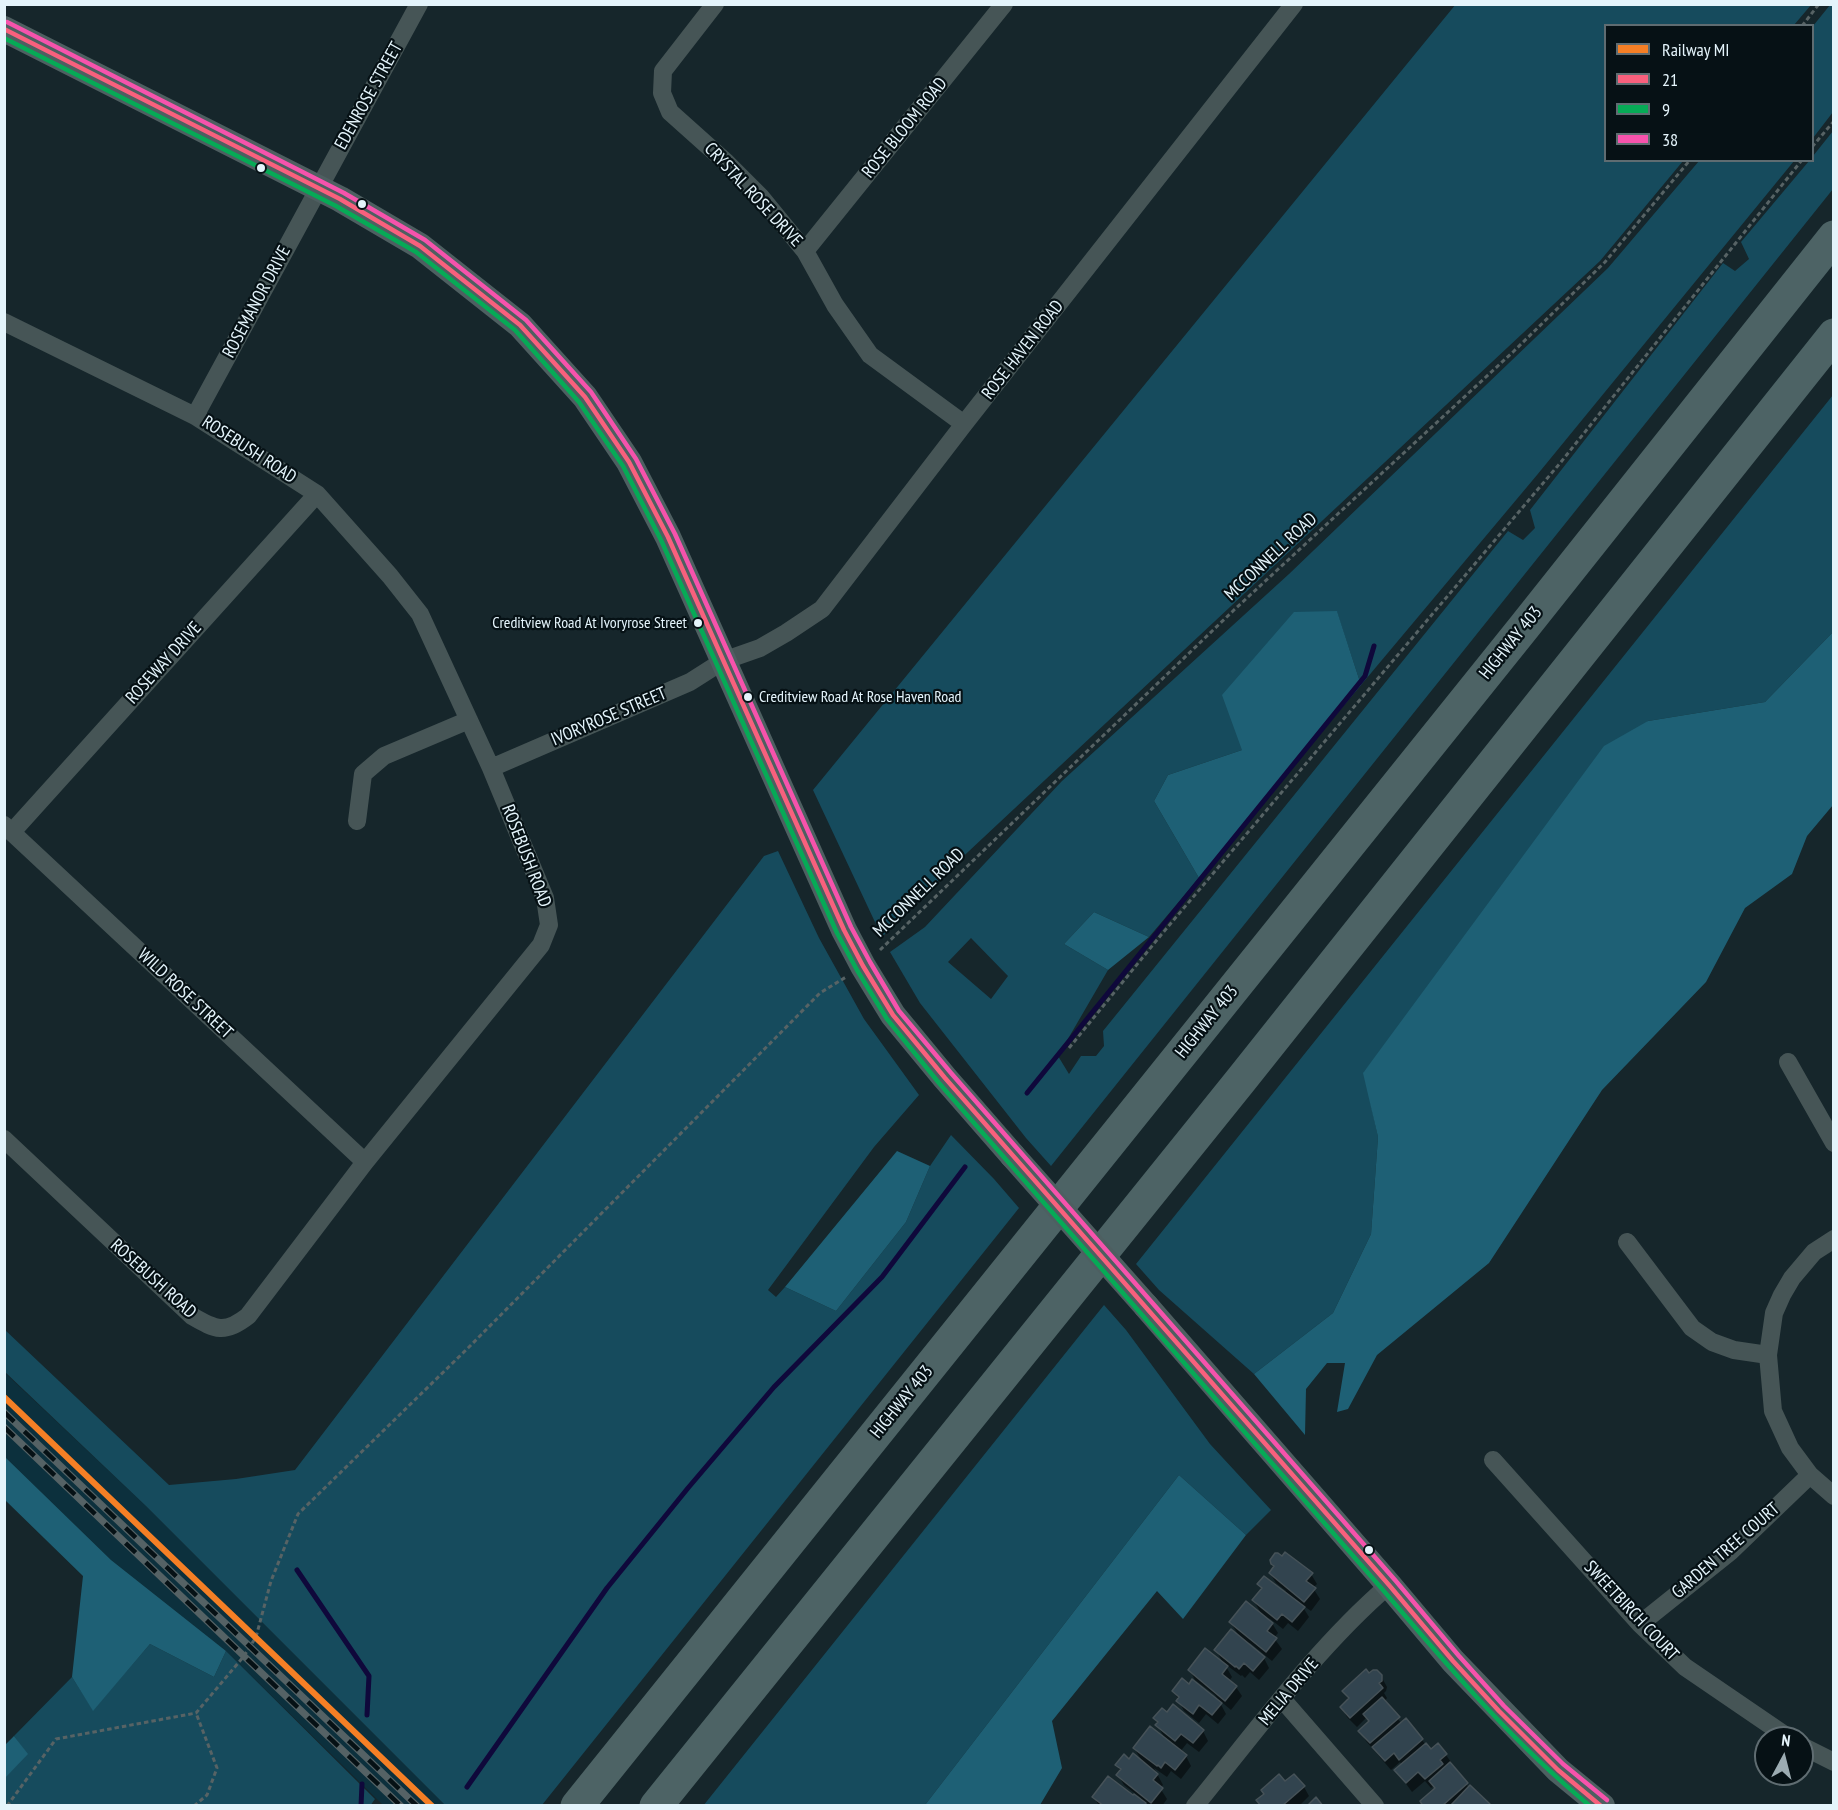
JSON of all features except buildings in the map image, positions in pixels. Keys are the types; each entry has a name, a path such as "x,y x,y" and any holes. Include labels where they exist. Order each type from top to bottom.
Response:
{"highway":[{"name":"HIGHWAY 403","path":"577,1806 1524,627 1833,237"},
{"path":"656,1806 1241,1080 1833,335"}],"main road":[{"path":"4,29 318,188 420,246 520,325 585,397 634,471 668,537 839,920 862,966 893,1015 945,1078 1453,1661 1558,1770 1602,1806"}],"street":[{"name":"EDENROSE STREET","path":"318,188 419,4"},
{"name":"CRYSTAL ROSE DRIVE","path":"715,4 663,71 662,93 670,112 760,196 805,251 835,305 870,355 964,424"},
{"name":"ROSE BLOOM ROAD","path":"805,251 1004,4"},
{"name":"ROSE HAVEN ROAD","path":"723,661 760,648 822,609 964,424 1294,4"},
{"name":"ROSEMANOR DRIVE","path":"195,416 318,188"},
{"name":"ROSEBUSH ROAD","path":"4,322 195,416 317,494 384,568 420,614 469,720 545,898 549,925 541,945 365,1162 248,1316 233,1327 212,1327 192,1317 4,1139"},
{"name":"ROSEWAY DRIVE","path":"8,828 317,494"},
{"name":"IVORYROSE STREET","path":"491,768 690,682 723,661"},
{"path":"357,821 363,774 384,756 469,720"},
{"name":"WILD ROSE STREET","path":"8,828 365,1162"},
{"path":"1788,1062 1833,1143"},
{"path":"1833,1239 1814,1252 1792,1278 1782,1295 1774,1313 1768,1355 1773,1411 1790,1448 1810,1475 1833,1496"},
{"path":"1627,1242 1692,1328 1712,1342 1734,1350 1768,1355"},
{"name":"SWEETBIRCH COURT","path":"1493,1460 1640,1624 1685,1667 1772,1726"},
{"name":"GARDEN TREE COURT","path":"1640,1624 1730,1552 1810,1475"},
{"name":"MELIA DRIVE","path":"1196,1806 1282,1699 1360,1610 1389,1585"},
{"path":"1282,1699 1375,1806"},
{"path":"1814,1752 1833,1762"}],"path":[{"path":"1804,24 1820,4"},
{"path":"1814,145 1833,121"},
{"name":"MCCONNELL ROAD","path":"196,1713 244,1656 256,1637 271,1581 298,1514 468,1348 820,993 862,966 1234,610 1522,343 1605,262 1688,162"},
{"path":"1069,1048 1176,916 1560,462 1800,162"},
{"path":"7,1806 56,1739 196,1713 217,1768 207,1795 194,1806"}],"shaded area":[{"path":"1456,4 1811,5 1795,24 1604,24 1604,162 1682,162 1600,261 953,866 882,937 813,790"},
{"path":"1830,5 1834,5 1833,112 1814,137 1814,25"},
{"path":"1833,131 1833,189 1051,1166 1026,1138 920,1003 890,952 925,927 1062,781 1289,574 1608,268 1698,162 1793,162 1537,475 1361,685 1337,612 1242,750 1168,775 1154,801 1199,878 1149,937 1094,912 1064,944 1108,970 1058,1056 1069,1074 1081,1056 1096,1056 1104,1046 1103,1031 1508,531 1523,540 1535,528 1530,510 1723,263 1735,271 1749,259 1741,242 1808,162 1814,162 1814,155","holes":["971,938 1008,976 991,999 948,962"]},
{"path":"1833,395 1833,632 1765,702 1648,721 1364,1072 1378,1137 1371,1234 1333,1313 1254,1374 1159,1290 1136,1264"},
{"path":"1337,611 1361,685 1199,878 1154,801 1168,775 1242,750 1222,695 1294,612"},
{"path":"1833,632 1833,805 1807,836 1792,874 1745,908 1706,982 1602,1090 1489,1263 1377,1355 1348,1409 1337,1412 1345,1363 1327,1363 1306,1389 1305,1435 1254,1374 1333,1313 1371,1234 1378,1137 1363,1073 1604,746 1648,721 1765,702"},
{"path":"778,851 819,938 864,1019 919,1095 874,1147 768,1290 776,1297 785,1287 836,1311 906,1222 930,1166 951,1135 1019,1208 542,1805 445,1805 146,1506 5,1372 4,1329 169,1485 236,1479 295,1470 764,856"},
{"path":"1094,912 1149,937 1108,970 1064,944"},
{"path":"897,1151 930,1166 906,1222 836,1311 785,1287"},
{"path":"1104,1305 1126,1330 1210,1444 1271,1510 1246,1535 1179,1475 925,1805 703,1806"},
{"path":"4,1372 146,1506 445,1805 383,1805 226,1651 111,1560 5,1457"},
{"path":"5,1457 111,1560 226,1651 214,1677 150,1644 93,1711 72,1677 83,1576 5,1500"},
{"path":"1179,1475 1246,1535 1183,1619 1157,1591 1052,1721 1062,1768 1040,1805 925,1805"},
{"path":"150,1644 214,1677 226,1651 375,1799 370,1806 5,1805 4,1778 27,1754 14,1736 72,1677 93,1710"},
{"path":"14,1736 28,1754 5,1778 5,1745"}],"waterway":[{"path":"1027,1093 1365,676 1374,646"},
{"path":"467,1787 607,1588 774,1387 882,1277 965,1167"},
{"path":"297,1570 369,1676 367,1715"},
{"path":"361,1806 362,1784"}],"railway":[{"path":"4,1412 417,1806"},
{"path":"4,1427 401,1806"}],"rail line":[{"name":"MI","path":"4,1397 432,1806"}],"transit line":[{"name":"38","path":"7,22 344,193 425,240 526,320 591,392 636,459 675,534 851,927 899,1011 1459,1656 1504,1706 1563,1764 1607,1800"},
{"name":"21","path":"4,29 340,199 420,246 520,325 585,397 629,462 668,537 844,930 893,1015 945,1078 1453,1661 1558,1770 1601,1806"},
{"name":"9","path":"4,38 336,206 416,252 515,330 579,402 623,466 661,540 837,933 887,1019 939,1083 1456,1675 1507,1730 1590,1806"}],"place":[{"name":"Creditview Road At Ivoryrose Street","path":"698,623"},
{"name":"Creditview Road At Rose Haven Road","path":"748,697"}]}
